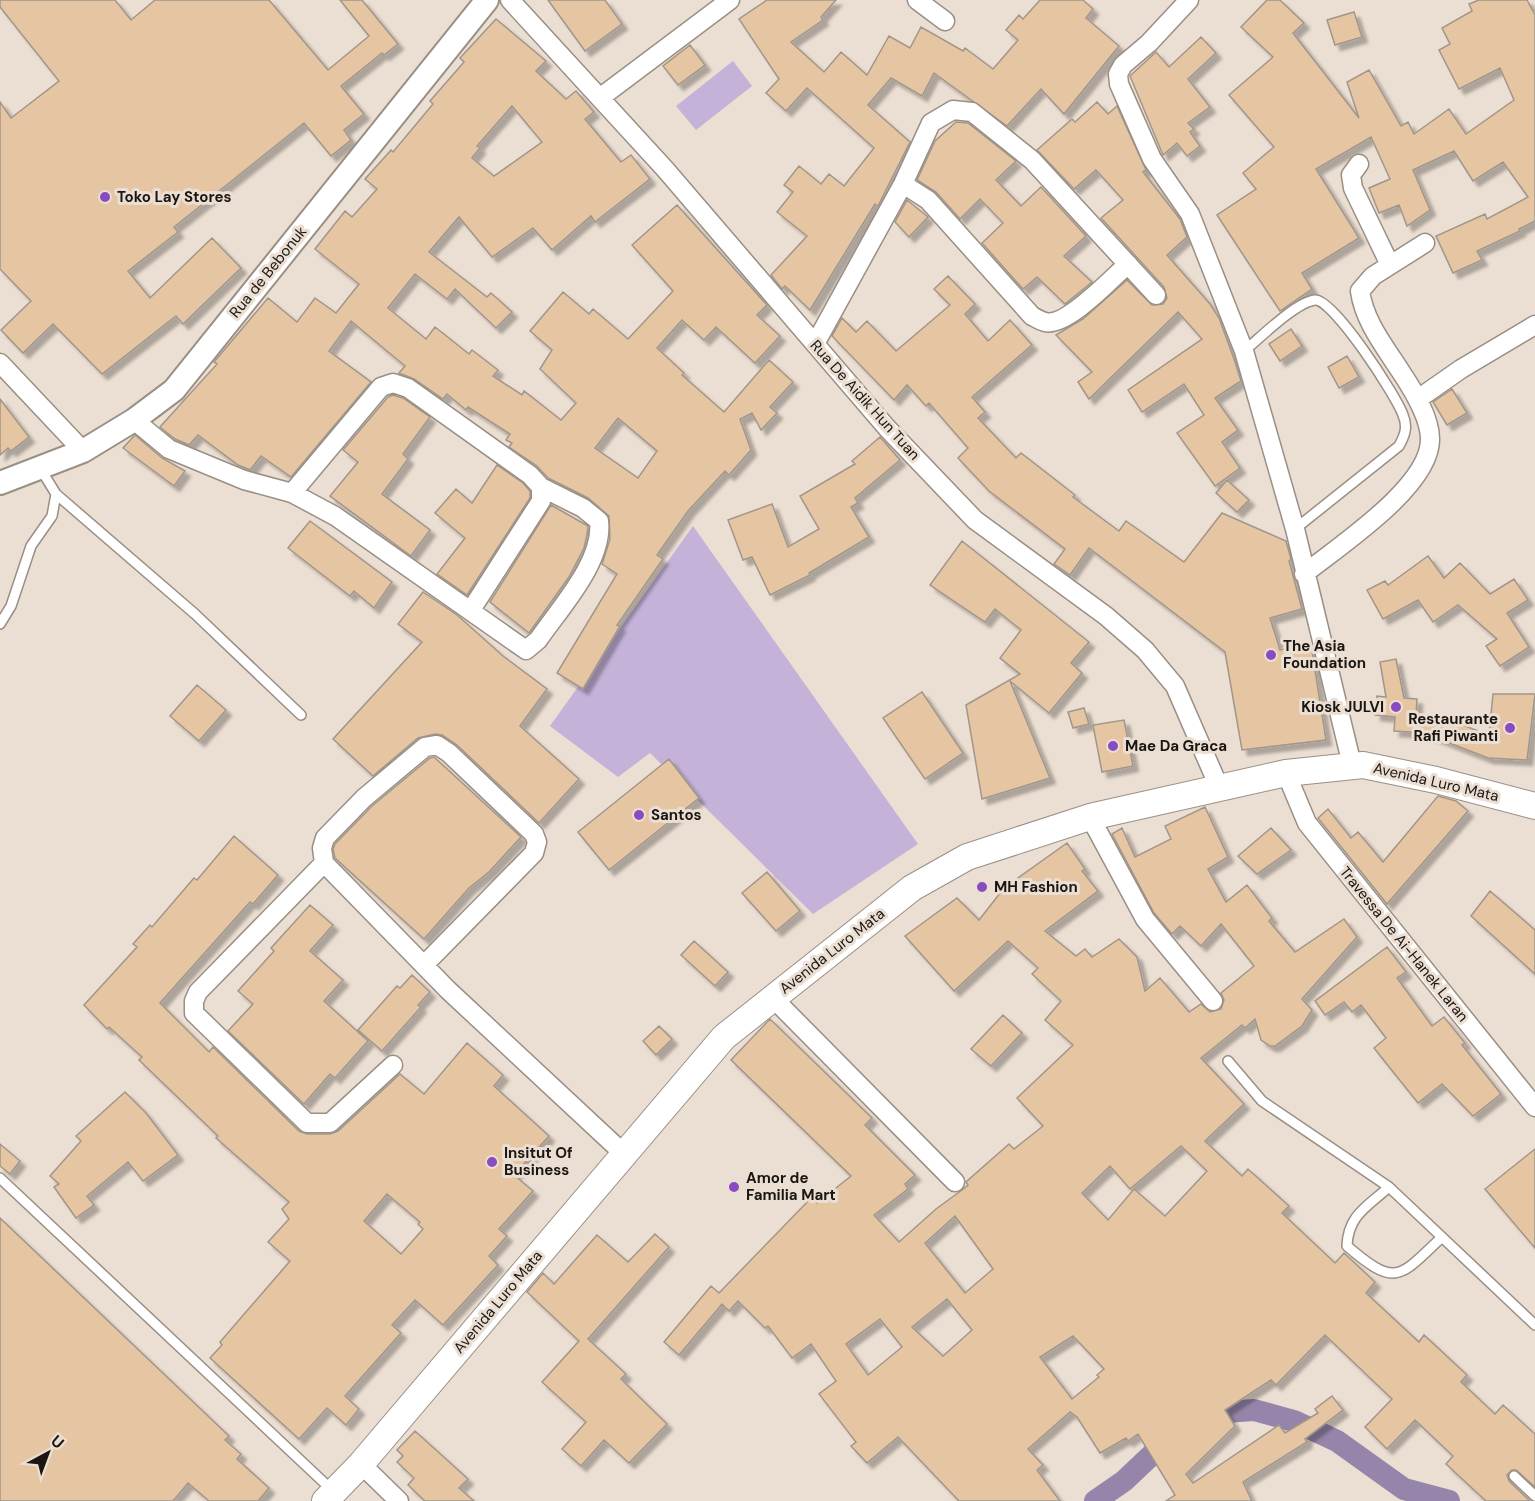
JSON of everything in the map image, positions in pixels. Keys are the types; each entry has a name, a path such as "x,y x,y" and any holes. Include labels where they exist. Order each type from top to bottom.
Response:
{"main road":[{"name":"Avenida Luro Mata","path":"329,1496 361,1464 724,1036 912,888 967,857 1090,817 1286,773 1352,765 1436,780 1535,806"}],"street":[{"name":"Rua de Bebonuk","path":"0,483 83,451 134,420 174,390 487,0"},
{"name":"Rua De Aidik Hun Tuan","path":"510,0 601,98 887,428 975,520 1106,616 1145,650 1175,686 1219,787"},
{"path":"601,98 730,0"},
{"path":"917,0 945,21"},
{"path":"1189,0 1149,43 1124,65 1118,74 1119,84 1152,159 1190,214 1244,351 1294,529 1352,765"},
{"path":"815,344 903,184 931,123 953,110 972,112 1032,160 1156,295"},
{"path":"1359,164 1351,176 1353,188 1390,265"},
{"path":"903,184 928,200 1032,316 1046,323 1058,321 1075,311 1128,264"},
{"path":"1304,574 1401,496 1425,464 1430,439 1418,399 1362,304 1360,291 1373,276 1425,243"},
{"path":"1418,399 1461,369 1535,325"},
{"path":"0,363 83,451"},
{"path":"134,420 170,449 244,480 292,493 374,541 526,650 538,640 592,560 601,534 599,521 583,508 541,487 530,475 408,388 393,383 381,387 292,493"},
{"path":"471,610 541,501 541,487"},
{"path":"424,965 534,853 537,842 534,834 448,753 437,746 425,747 364,798 325,838 321,848 324,863 424,965 623,1153"},
{"name":"Travessa De Ai-Hanek Laran","path":"1286,773 1307,823 1535,1107"},
{"path":"1090,817 1145,919 1213,1000"},
{"path":"324,863 198,992 194,1001 194,1013 307,1123 330,1123 393,1065"},
{"path":"772,998 956,1182"},
{"path":"361,1464 399,1501"}],"lane":[{"path":"1244,351 1294,311 1314,300 1322,301 1330,306 1356,340 1403,415 1406,431 1399,446 1294,529"},
{"path":"40,468 56,494 195,614 301,715"},
{"path":"0,624 11,606 32,546 52,516 56,494"},
{"path":"1228,1061 1262,1101 1389,1187 1535,1325"},
{"path":"0,1178 329,1496"},
{"path":"1389,1187 1355,1217 1348,1228 1347,1246 1375,1269 1391,1275 1407,1271 1442,1237"},
{"path":"1514,1476 1535,1496"}],"shaded area":[{"path":"733,61 752,86 696,130 676,106"},
{"path":"693,526 918,844 813,914 650,753 618,777 550,726"}],"building":[{"name":"Toko Lay Stores","path":"0,0 115,0 131,20 155,0 269,0 328,70 369,36 340,0 362,0 398,44 384,55 382,53 341,86 364,114 344,130 351,140 331,156 304,123 174,227 178,232 128,271 150,298 212,238 241,268 183,324 176,316 102,374 53,324 23,353 1,330 31,301 0,269 0,102 11,118 59,81 0,7"},
{"path":"548,0 605,0 622,24 585,51"},
{"path":"767,0 836,0 821,17 823,20 791,42 824,72 841,52 867,75 889,36 910,48 921,27 963,51 965,48 993,69 1018,40 1006,30 1019,15 1023,19 1040,0 1083,0 1093,9 1086,18 1119,46 1064,114 1041,89 1007,126 934,73 922,96 891,78 868,105 910,142 878,206 875,204 810,310 785,286 782,289 771,275 807,236 777,212 793,192 784,185 799,166 821,184 829,174 844,186 874,148 807,88 786,111 766,93 779,79 739,19"},
{"path":"1267,0 1280,0 1304,23 1293,33 1359,118 1347,82 1369,70 1401,126 1408,122 1414,134 1449,109 1466,134 1514,100 1500,68 1459,89 1439,50 1450,44 1442,28 1472,11 1469,4 1479,0 1527,0 1535,15 1535,221 1519,229 1520,231 1477,251 1482,260 1453,273 1436,236 1485,214 1487,219 1528,197 1503,162 1473,181 1454,151 1413,170 1430,210 1407,226 1399,205 1379,213 1369,188 1390,179 1371,137 1316,169 1359,238 1302,273 1312,289 1280,311 1217,215 1256,189 1243,173 1274,147 1229,95 1273,57 1241,27"},
{"path":"1354,12 1362,37 1335,45 1327,20"},
{"path":"496,19 546,61 536,71 566,99 576,91 594,112 585,119 621,162 631,155 650,179 595,222 591,216 552,250 533,228 492,257 459,217 429,252 487,297 491,293 512,312 496,328 455,289 447,299 415,274 388,308 426,339 435,327 469,354 472,350 498,370 493,376 522,395 524,391 561,420 576,403 540,369 552,350 530,331 563,292 589,314 593,309 628,339 673,291 632,245 677,205 767,305 757,315 780,336 755,363 716,327 704,340 682,320 657,348 684,373 682,375 724,412 769,360 793,382 770,407 777,413 761,430 752,413 740,419 751,450 729,475 725,471 688,511 657,555 663,559 617,625 620,626 583,689 557,673 617,574 602,564 610,539 609,516 588,498 548,478 537,466 509,447 512,443 506,440 510,434 468,407 466,410 447,394 443,399 414,379 399,373 405,366 351,321 329,351 371,382 291,477 261,456 250,470 238,465 198,435 189,445 175,439 160,427 217,364 214,362 268,298 297,322 315,298 336,313 359,284 315,249 345,211 352,217 377,189 365,179 391,150 393,152 433,104 430,101 464,62 460,58","holes":["512,106 542,142 494,176 472,158 480,148 477,146","618,418 657,451 638,478 595,448"]},
{"path":"1201,37 1216,53 1188,79 1210,107 1188,123 1194,129 1190,132 1200,146 1187,156 1177,143 1163,155 1130,76 1156,52 1169,67"},
{"path":"690,45 705,65 678,85 663,66"},
{"path":"1097,102 1108,114 1117,106 1146,170 1143,172 1180,219 1187,237 1167,255 1210,304 1219,318 1241,381 1215,398 1238,430 1222,442 1240,468 1215,486 1177,433 1204,415 1184,384 1142,412 1128,390 1202,339 1178,312 1089,399 1078,382 1092,372 1056,335 1083,319 1127,280 1152,305 1163,304 1167,298 1164,287 1101,218 1123,200 1096,170 1074,189 1037,150 1072,119 1075,122"},
{"path":"956,122 968,123 1016,161 996,180 1021,206 1041,187 1086,236 1064,256 1092,282 1065,304 1037,277 1023,289 982,243 1003,223 980,199 960,219 936,192 917,180 935,141"},
{"path":"907,200 928,217 909,237 895,222"},
{"path":"948,276 975,304 965,314 988,341 1010,320 1032,345 972,397 985,412 978,418 1016,458 1021,453 1075,495 1073,497 1119,531 1126,521 1184,562 1222,513 1286,541 1302,609 1270,618 1280,650 1311,645 1326,740 1242,750 1225,652 1089,548 1070,575 1054,564 1065,549 989,491 958,458 968,448 929,403 926,406 907,385 894,400 832,336 842,318 856,332 867,321 896,351 950,305 934,289"},
{"path":"1291,329 1302,346 1280,361 1269,344"},
{"path":"1347,356 1359,377 1339,388 1328,367"},
{"path":"1452,389 1467,413 1447,425 1433,402"},
{"path":"393,395 403,398 430,417 403,454 408,459 382,494 430,530 411,556 330,496 358,462 343,450 388,397"},
{"path":"0,399 29,437 11,451 8,448 0,455"},
{"path":"135,435 162,458 185,471 174,486 123,448"},
{"path":"880,437 900,460 855,498 858,503 851,507 869,537 809,573 810,575 770,595 752,557 743,560 728,520 772,504 788,547 819,529 800,496 855,464 852,461"},
{"path":"497,465 523,483 530,491 530,498 467,595 437,574 465,538 435,513 456,489 472,503"},
{"path":"1227,480 1249,500 1237,512 1216,493"},
{"path":"551,505 588,526 587,535 584,548 569,577 529,633 490,602"},
{"path":"310,521 392,582 374,608 354,591 350,596 288,548"},
{"path":"962,541 1089,642 1071,663 1082,673 1049,713 1010,681 1050,778 982,799 966,705 1020,674 1000,658 1021,630 995,609 985,622 930,585"},
{"path":"1428,556 1444,578 1460,563 1490,594 1514,579 1528,600 1507,613 1529,647 1500,666 1486,646 1497,639 1458,605 1433,622 1418,600 1383,619 1367,590 1385,581 1388,585"},
{"path":"423,592 457,615 503,656 547,689 520,726 579,779 539,823 457,745 442,735 435,734 418,738 373,776 333,739 422,642 398,624"},
{"path":"1396,659 1404,698 1417,699 1416,715 1441,717 1489,735 1493,694 1535,694 1527,760 1488,758 1424,733 1394,731 1395,717 1375,715 1377,696 1386,697 1380,662"},
{"path":"197,685 226,710 199,741 170,716"},
{"path":"922,692 963,753 925,779 883,718"},
{"path":"1084,708 1089,724 1073,728 1068,712"},
{"name":"Mae Da Graca","path":"1124,720 1133,766 1102,772 1093,725"},
{"path":"434,757 521,837 489,872 469,888 424,939 335,858 333,849 335,844 372,806"},
{"name":"Santos","path":"669,759 699,798 609,870 578,832"},
{"path":"1438,796 1456,801 1468,811 1387,904 1318,818 1328,809 1351,838 1358,832 1383,862"},
{"path":"1205,807 1228,857 1208,869 1226,902 1247,885 1272,918 1269,921 1295,952 1344,919 1357,937 1302,999 1312,1010 1302,1026 1275,1046 1270,1046 1261,1040 1255,1019 1245,1028 1242,1025 1201,1058 1244,1104 1205,1141 1242,1176 1248,1169 1289,1206 1282,1213 1335,1263 1344,1253 1375,1282 1366,1293 1419,1342 1424,1335 1467,1375 1461,1382 1495,1414 1503,1405 1535,1434 1535,1487 1516,1470 1512,1470 1507,1475 1509,1481 1530,1501 1486,1501 1446,1464 1453,1456 1415,1420 1387,1449 1365,1427 1392,1399 1325,1335 1276,1385 1271,1380 1225,1410 1235,1426 1186,1474 1193,1483 1279,1425 1285,1433 1318,1413 1315,1409 1332,1396 1343,1410 1305,1439 1307,1442 1243,1482 1252,1501 1166,1501 1175,1495 1138,1434 1100,1453 1077,1417 1070,1412 1028,1449 1043,1465 1037,1470 1060,1501 959,1501 898,1437 867,1463 851,1446 856,1442 819,1394 836,1381 811,1344 792,1358 768,1326 765,1328 738,1301 729,1311 722,1304 679,1355 664,1342 711,1286 719,1293 811,1198 817,1203 851,1176 731,1060 770,1019 872,1118 865,1125 915,1175 905,1184 908,1189 874,1215 899,1242 936,1209 968,1185 966,1182 1009,1144 1014,1149 1043,1126 1017,1098 1073,1045 1045,1020 1061,1001 1032,974 1038,968 1008,941 954,991 905,936 957,898 979,920 1004,888 1067,843 1085,869 1082,871 1098,891 1045,931 1076,956 1085,949 1092,957 1119,939 1137,957 1145,991 1160,978 1189,1012 1201,1004 1210,1012 1221,1009 1224,1000 1221,993 1254,966 1221,924 1201,946 1180,926 1172,934 1154,913 1112,834 1122,828 1135,857 1171,839 1165,826","holes":["1181,1146 1207,1171 1165,1216 1134,1189 1108,1220 1082,1193 1110,1166 1130,1189","955,1216 993,1269 965,1293 925,1243","947,1299 972,1330 943,1356 912,1327","880,1319 902,1347 868,1375 846,1344","1073,1336 1104,1369 1097,1375 1099,1377 1072,1399 1040,1357"]},
{"path":"1271,828 1291,850 1257,874 1238,856"},
{"path":"234,836 278,875 253,904 250,902 160,1003 209,1052 213,1047 299,1131 307,1134 330,1134 338,1131 400,1074 424,1094 467,1043 503,1075 494,1086 549,1136 514,1175 533,1191 499,1229 507,1236 489,1256 498,1265 443,1325 415,1300 392,1325 401,1333 345,1396 359,1409 346,1425 327,1408 299,1439 210,1358 222,1345 220,1342 290,1261 268,1242 289,1219 282,1209 289,1202 216,1138 218,1136 139,1060 142,1057 109,1027 107,1029 84,1005 137,947 133,944 150,925 152,927 194,878 197,880","holes":["387,1194 420,1222 418,1224 423,1229 401,1254 364,1221"]},
{"path":"767,872 800,911 776,931 742,893"},
{"path":"1490,891 1535,930 1535,974 1471,916"},
{"path":"310,905 333,925 310,951 343,980 324,1001 368,1041 335,1078 330,1074 304,1104 228,1031 253,1004 238,991 274,951 271,948"},
{"path":"694,941 728,972 715,986 681,955"},
{"path":"1387,947 1406,972 1397,978 1432,1026 1444,1017 1465,1043 1462,1045 1501,1094 1473,1116 1442,1084 1418,1103 1374,1048 1386,1038 1361,1005 1352,1012 1344,1002 1325,1015 1315,1001"},
{"path":"412,975 430,992 418,1005 421,1007 382,1051 358,1030 397,986 400,988"},
{"path":"1003,1015 1022,1033 991,1066 971,1049"},
{"path":"659,1026 672,1039 656,1055 643,1041"},
{"path":"125,1092 146,1113 178,1155 143,1181 128,1162 87,1196 94,1205 76,1218 54,1187 59,1184 50,1176 81,1141 76,1136"},
{"path":"0,1144 20,1161 10,1174 0,1166"},
{"path":"1535,1149 1535,1248 1485,1189"},
{"path":"0,1218 229,1436 225,1440 241,1454 237,1459 269,1488 258,1501 209,1501 188,1483 173,1501 0,1501"},
{"path":"655,1234 669,1247 588,1339 626,1374 621,1379 667,1424 629,1463 604,1440 581,1466 562,1449 586,1422 542,1382 579,1341 527,1292 543,1273 554,1284 597,1235 628,1262"},
{"path":"415,1431 468,1479 459,1488 474,1501 425,1501 408,1485 414,1478 397,1462 403,1456 397,1450"}],"waterway":[{"path":"1095,1501 1124,1481 1180,1428 1209,1413 1254,1410 1294,1421 1337,1441 1404,1489 1449,1501"}],"place":[{"name":"Toko Lay Stores","path":"105,197"},
{"name":"The Asia Foundation","path":"1271,655"},
{"name":"Kiosk JULVI","path":"1396,707"},
{"name":"Restaurante Rafi Piwanti","path":"1510,728"},
{"name":"Mae Da Graca","path":"1113,746"},
{"name":"Santos","path":"639,815"},
{"name":"MH Fashion","path":"982,887"},
{"name":"Insitut Of Business","path":"492,1162"},
{"name":"Amor de Familia Mart","path":"734,1187"}]}
